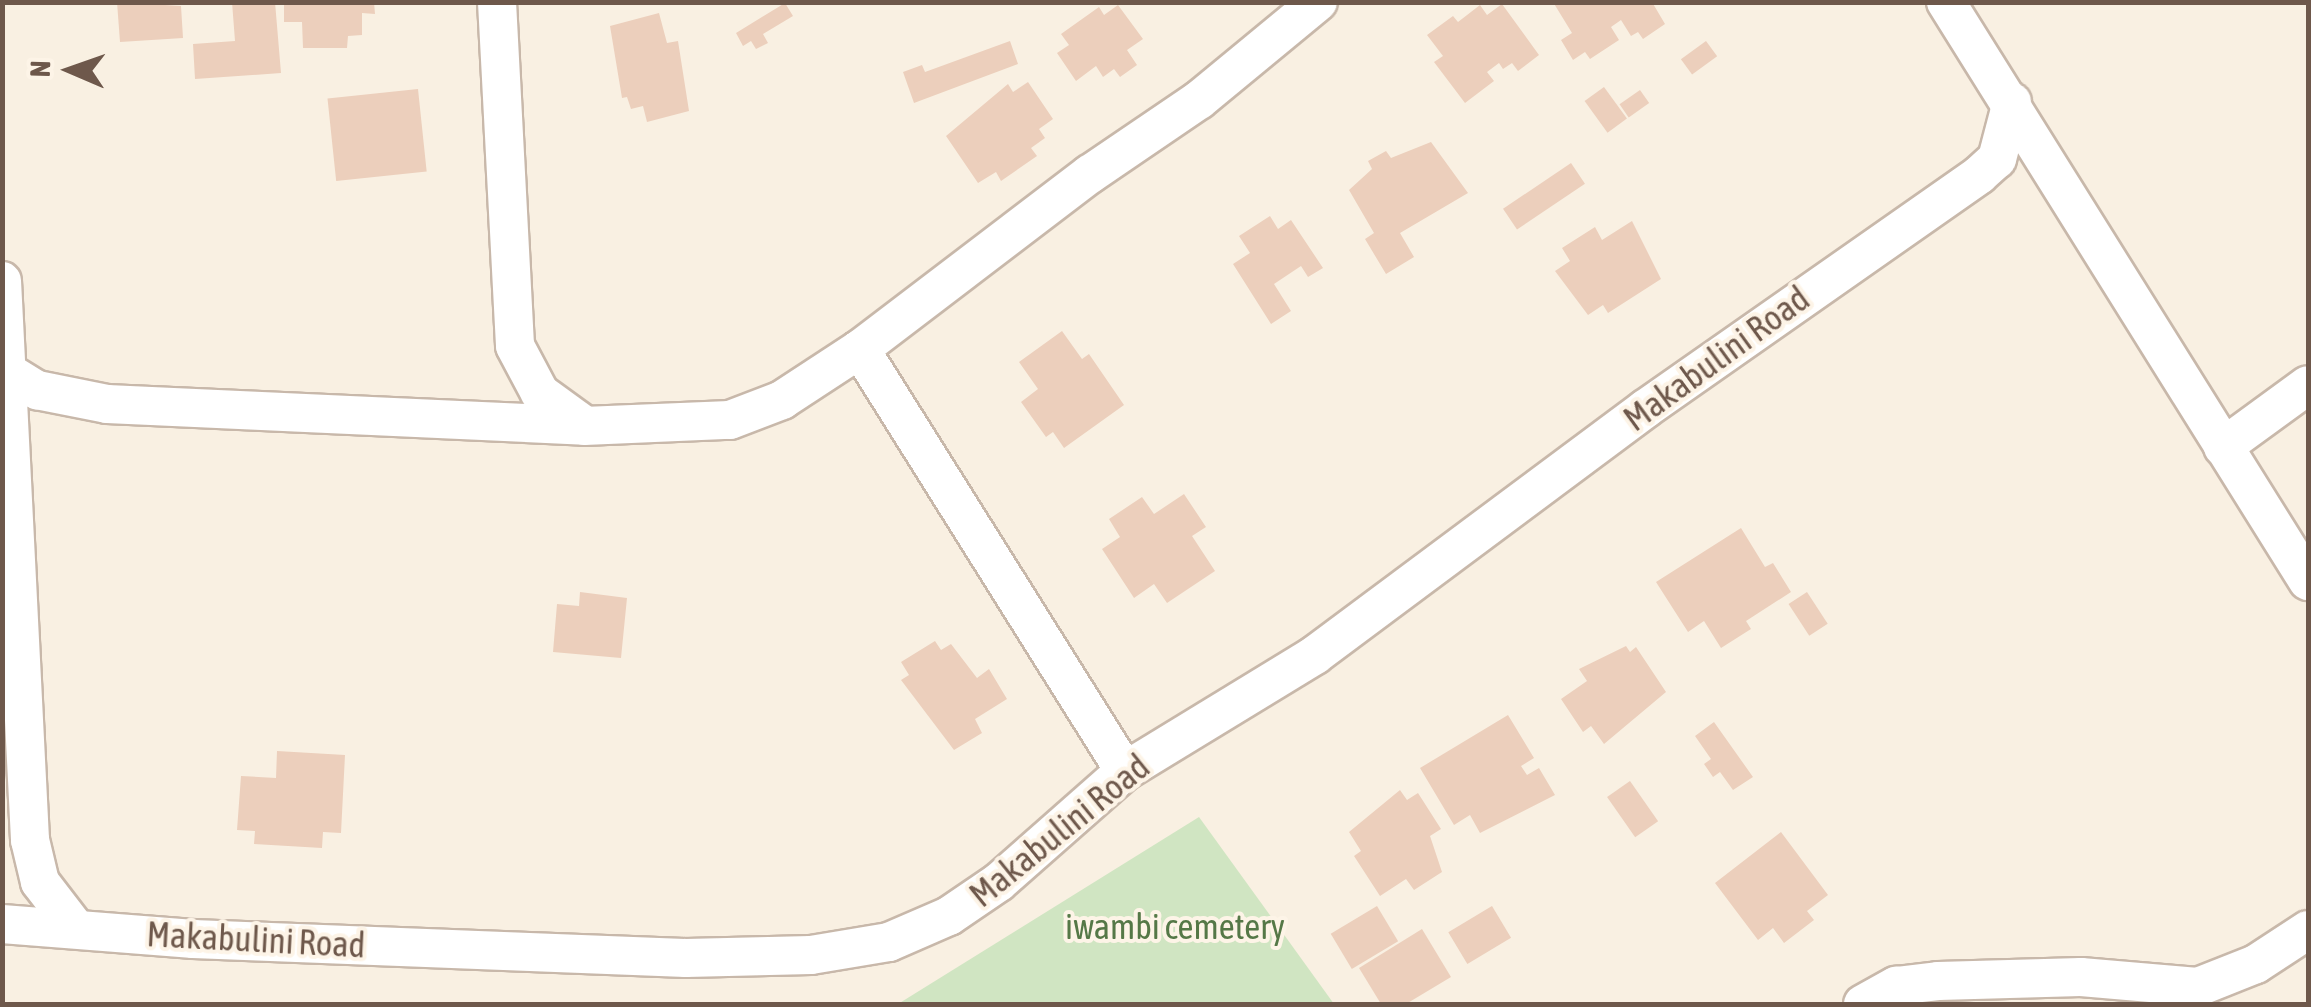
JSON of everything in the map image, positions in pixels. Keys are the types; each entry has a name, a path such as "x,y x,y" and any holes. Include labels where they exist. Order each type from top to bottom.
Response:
{"street":[{"path":"497,2 516,346 540,393 584,426"},
{"path":"11,374 38,390 107,404 584,426 730,420 782,400 860,349 1090,174 1199,100 1318,2"},
{"path":"1946,2 2012,102 2308,582"},
{"name":"Makabulini Road","path":"2,924 635,956 811,955 889,942 949,916 999,882 1125,771 1348,632 1644,409 1979,175 1997,159 2012,102"},
{"path":"2,281 11,374 30,840 40,882 76,929"},
{"path":"860,349 1125,771"},
{"path":"2224,448 2308,385"},
{"path":"1863,1004 1896,986 1938,981 2081,978 2198,988 2239,973 2308,930"}],"green space":[{"name":"iwambi cemetery","path":"1199,817 1334,1004 898,1004"}],"building":[{"path":"117,2 181,6 183,38 120,42"},
{"path":"232,2 275,2 281,73 195,79 193,44 235,41"},
{"path":"284,2 374,2 375,14 362,13 362,35 348,36 347,48 303,48 302,22 284,22"},
{"path":"1553,2 1652,2 1665,24 1643,39 1638,32 1631,36 1621,20 1611,27 1619,40 1590,59 1585,52 1573,60 1561,40 1572,33"},
{"path":"785,3 793,16 763,34 768,43 756,49 751,41 743,46 736,33"},
{"path":"1502,4 1539,55 1518,71 1512,63 1503,69 1499,63 1487,72 1494,81 1465,103 1434,62 1443,56 1427,35 1453,16 1458,22 1480,5 1487,15"},
{"path":"1118,5 1143,39 1127,50 1137,65 1120,77 1114,69 1103,77 1096,66 1076,81 1057,53 1069,45 1061,34 1099,7 1104,15"},
{"path":"659,13 667,43 678,41 689,111 647,122 643,106 631,109 627,97 622,98 610,26"},
{"path":"1010,41 1018,64 914,103 903,72 922,65 925,72"},
{"path":"1706,41 1717,56 1692,75 1681,59"},
{"path":"1028,82 1053,119 1039,129 1045,138 1031,148 1037,156 1001,181 996,172 978,183 946,136 1008,84 1013,92"},
{"path":"1604,87 1627,119 1608,133 1585,101"},
{"path":"418,89 427,172 336,181 327,99"},
{"path":"1640,90 1649,103 1629,117 1620,104"},
{"path":"1431,142 1468,193 1400,233 1414,257 1386,274 1365,239 1374,233 1349,190 1372,169 1368,161 1386,151 1391,158"},
{"path":"1571,163 1585,184 1517,230 1503,209"},
{"path":"1270,216 1278,229 1291,220 1323,268 1308,277 1301,266 1274,284 1291,311 1271,324 1233,264 1250,253 1239,236"},
{"path":"1632,221 1661,279 1608,313 1603,305 1588,315 1555,271 1570,261 1562,248 1595,227 1602,240"},
{"path":"1062,331 1082,359 1089,354 1124,405 1064,448 1053,432 1046,437 1021,402 1038,389 1019,362"},
{"path":"1184,494 1206,527 1192,536 1215,571 1167,603 1154,584 1134,598 1102,549 1120,537 1109,519 1142,497 1154,514"},
{"path":"1741,528 1765,567 1773,563 1791,592 1746,621 1751,629 1721,648 1704,621 1688,632 1656,582"},
{"path":"580,592 627,598 621,658 553,652 557,604 579,606"},
{"path":"1807,592 1828,624 1809,636 1789,604"},
{"path":"935,641 941,650 951,644 977,678 989,669 1007,699 975,719 982,733 954,750 901,680 909,675 901,662"},
{"path":"1626,646 1630,652 1636,647 1666,692 1604,744 1591,726 1583,732 1561,699 1587,681 1579,669"},
{"path":"1508,715 1534,758 1521,766 1527,775 1539,768 1555,795 1480,833 1470,815 1454,825 1420,768"},
{"path":"1714,722 1753,777 1733,790 1720,772 1713,777 1704,764 1711,759 1695,736"},
{"path":"277,751 345,755 341,833 323,832 322,848 254,844 255,831 237,830 241,776 276,778"},
{"path":"1630,781 1658,821 1635,837 1607,797"},
{"path":"1400,790 1407,800 1418,793 1441,829 1430,836 1442,872 1414,890 1406,879 1380,896 1354,856 1361,851 1349,832"},
{"path":"1781,832 1828,895 1807,911 1814,920 1784,943 1773,928 1758,940 1715,883"},
{"path":"1377,906 1398,941 1352,969 1331,934"},
{"path":"1492,906 1511,938 1467,964 1448,932"},
{"path":"1422,929 1451,977 1406,1004 1381,1004 1359,968"}]}
